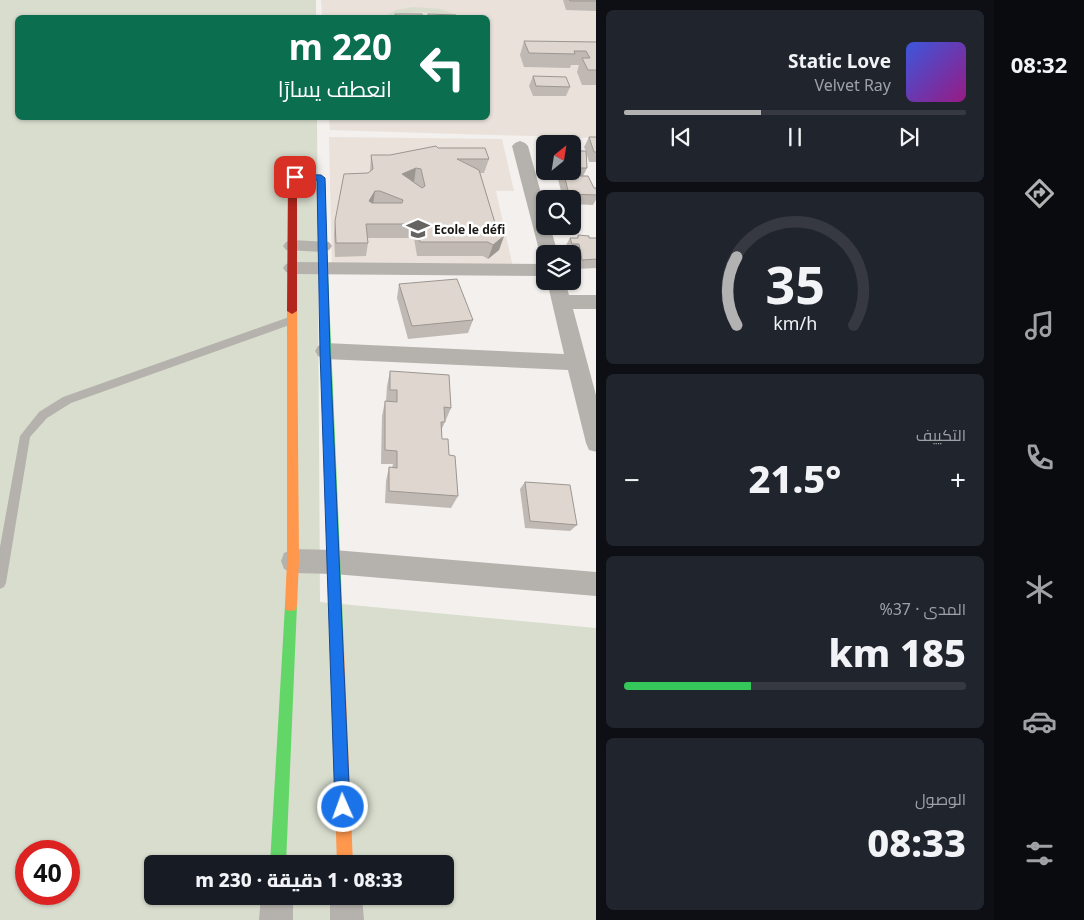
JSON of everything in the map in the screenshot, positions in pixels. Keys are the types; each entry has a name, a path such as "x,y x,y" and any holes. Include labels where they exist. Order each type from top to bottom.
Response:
{"street":[{"path":"520,146 547,245"},
{"path":"278,855 293,561 292,179 295,177 321,178 325,351 345,855"},
{"path":"292,246 323,246"},
{"path":"292,268 536,270"},
{"path":"559,290 596,443"},
{"path":"562,302 596,302"},
{"path":"325,351 576,362"},
{"path":"293,561 334,562 596,584"},
{"path":"276,920 277,905"},
{"path":"346,905 347,920"}],"lane":[{"path":"0,583 24,436 36,419 67,400 292,320"}],"shaded area":[{"path":"0,0 316,0 316,15 15,15 15,120 317,120 320,602 596,628 596,920 0,920"},
{"path":"321,0 596,0 596,138 581,138 581,135 536,136 330,130 329,120 490,120 490,15 322,15"},
{"path":"413,7 441,9 457,15 420,12 387,15 396,10"},
{"name":"Ecole le défi","path":"329,137 502,139 514,191 496,191 513,267 332,268"}],"building":[{"path":"569,0 596,0 596,1"},
{"path":"422,14 422,15 395,15"},
{"path":"524,41 596,42 596,70 588,70 582,58 590,58 586,51 574,51 575,54 529,53"},
{"path":"533,76 566,77 570,87 536,86"},
{"path":"589,137 596,137 596,152 594,152"},
{"path":"436,146 438,148 485,148 489,159 457,159 479,170 498,233 504,236 493,245 488,242 420,242 417,224 366,224 368,243 336,243 335,221 344,174 368,173 373,169 371,155 390,155","holes":["416,168 421,169 425,186 422,188 402,174","375,191 380,191 403,200 402,203 372,203 369,201"]},
{"path":"581,151 586,151 587,168 581,168"},
{"path":"581,176 588,176 594,188 596,188 596,195 581,194 581,190 568,190 565,180 581,180"},
{"path":"578,235 596,238 596,259 582,260 581,245 572,244 570,238 578,238"},
{"path":"457,279 473,320 412,326 399,284"},
{"path":"390,371 449,375 451,408 444,407 445,422 441,422 442,439 448,439 449,455 455,456 458,496 389,491 389,467 397,468 397,451 385,450 385,401 397,402 397,390 390,390"},
{"path":"525,482 570,485 577,525 530,521"}],"traffic: fast":[{"path":"322,226 337,649"},
{"path":"278,855 291,605"}],"traffic: slow":[{"path":"291,605 293,561 292,311"},
{"path":"337,649 345,855"}],"traffic: jam":[{"path":"292,311 292,179 295,177 321,178 322,226"}],"place":[{"name":"Ecole le défi","path":"418,229"}],"route":[{"path":"295,177 321,178 325,351 343,807"}]}
